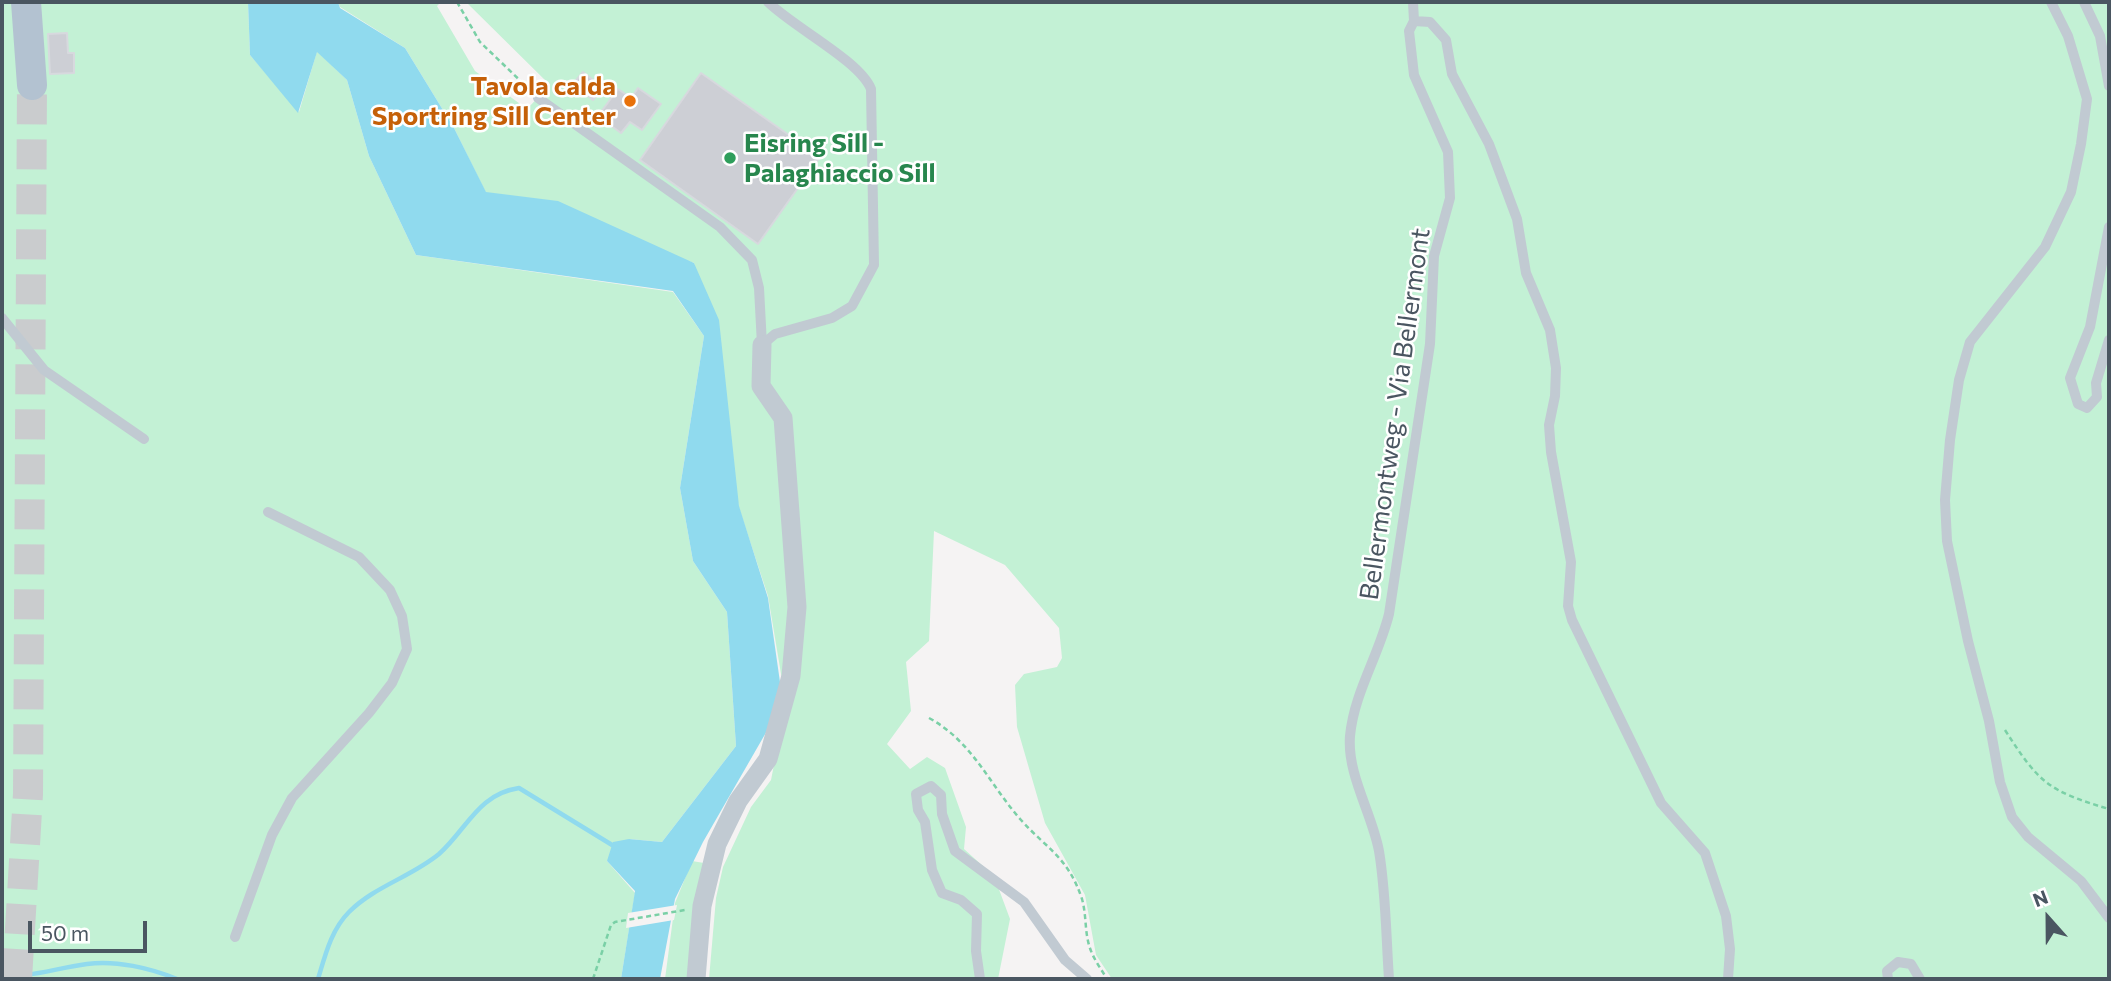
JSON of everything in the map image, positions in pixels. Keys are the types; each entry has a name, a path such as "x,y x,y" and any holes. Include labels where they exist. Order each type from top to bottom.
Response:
{"main road":[{"path":"26,2 32,85"}],"street":[{"path":"696,979 702,906 721,833 768,759 791,676 797,607 783,418 761,386 762,345"}],"lane":[{"path":"762,345 775,334 832,318 852,306 874,265 871,89 860,72 785,18 768,2"},
{"name":"Bellermontweg - Via Bellermont","path":"1389,979 1384,883 1378,848 1352,763 1350,740 1353,716 1389,614 1430,344 1434,256 1450,198 1448,152 1414,75 1409,31 1414,21 1413,2"},
{"path":"2051,2 2068,36 2087,99 2071,192 2045,247 1970,342 1959,380 1945,500 1952,569 1989,721 2000,782 2012,817 2028,837 2081,881 2109,918"},
{"path":"2084,2 2100,36 2109,86"},
{"path":"1414,21 1430,22 1446,40 1452,74 1483,132 1511,201 1526,273 1550,330 1556,368 1555,396 1549,425 1551,452 1570,562 1569,607 1572,620 1661,803 1704,853 1726,916 1730,949 1728,979"},
{"path":"538,98 720,227 752,260 759,288 762,345"},
{"path":"2109,228 2090,327 2070,378 2078,404 2087,408 2097,397 2096,383 2109,340"},
{"path":"2,318 44,370 144,439"},
{"path":"235,937 272,835 292,799 377,703 392,683 407,649 402,616 390,590 359,557 268,512"},
{"path":"980,979 976,951 977,914 961,900 942,892 932,870 925,822 918,810 916,794 931,786 941,795 942,814 955,851 1024,902 1065,960 1087,979"},
{"path":"1888,979 1887,971 1898,962 1911,964 1920,979"}],"path":[{"path":"457,2 480,41 538,98"},
{"path":"929,718 946,727 975,755 1021,820 1064,862 1082,900 1088,943 1107,979"},
{"path":"1989,721 2002,725 2031,771 2065,796 2109,809"},
{"path":"593,979 611,925 625,919 702,906"}],"green space":[{"path":"2,2 248,2 250,55 299,112 317,51 347,80 369,156 416,255 673,292 704,336 680,488 693,561 727,612 736,746 662,842 629,839 607,861 635,893 621,979 2,979"},
{"path":"338,2 441,2 437,6 475,71 527,109 550,85 466,2 2109,2 2109,979 1112,979 1096,955 1085,895 1045,823 1017,727 1015,685 1024,674 1057,667 1062,658 1059,628 1005,565 934,531 929,641 906,662 911,711 887,744 910,769 927,757 945,768 966,827 964,849 994,876 1010,919 998,979 709,979 716,898 723,867 751,807 771,780 786,704 768,596 739,508 694,263 486,193 454,128 405,48 340,7"},
{"path":"692,861 704,863 687,979 665,979 675,903"}],"water":[{"path":"248,2 338,2 340,8 405,48 454,128 486,192 558,201 694,263 719,320 739,506 768,598 783,703 703,842 675,899 660,979 621,979 635,891 607,861 613,842 629,839 662,842 736,746 727,612 693,561 680,488 704,336 673,291 416,255 369,156 347,80 317,52 298,113 250,55"}],"pier":[{"path":"677,905 674,920 626,928 628,913"}],"building":[{"path":"67,33 68,53 74,53 74,73 50,74 48,34"},
{"path":"583,72 603,88 593,100 573,84"},
{"name":"Eisring Sill - Palaghiaccio Sill","path":"701,73 820,157 758,244 640,160"},
{"path":"638,88 661,104 642,130 630,122 621,133 598,116 618,89 631,98"}],"waterway":[{"path":"318,979 333,935 349,912 370,895 439,854 474,814 493,797 519,788 617,848"},
{"path":"2,977 110,963 144,968 177,979"}],"tunnel":[{"path":"17,979 28,794 32,85"}],"place":[{"name":"Tavola calda Sportring Sill Center","path":"630,101"},
{"name":"Eisring Sill - Palaghiaccio Sill","path":"730,158"}]}
